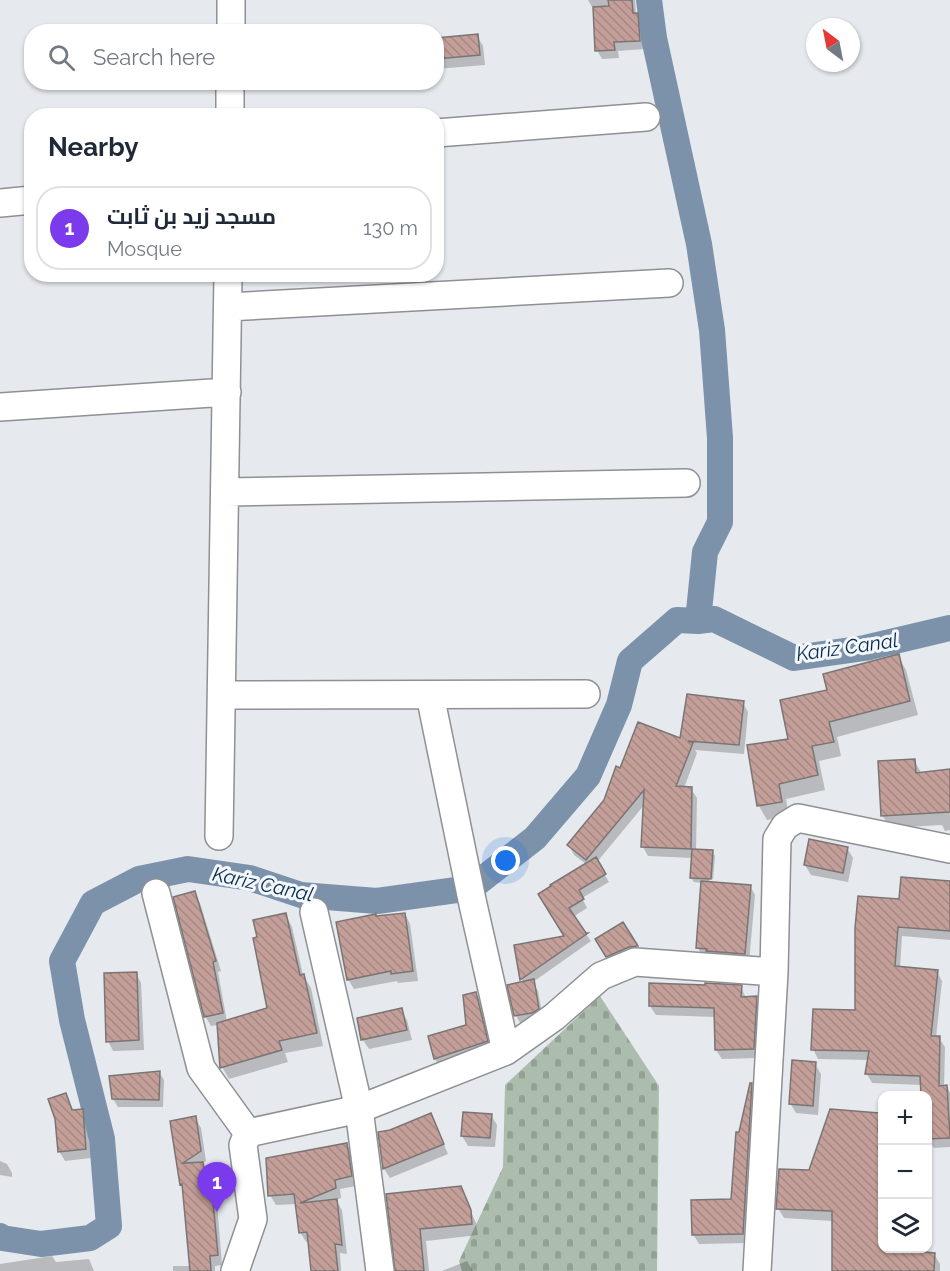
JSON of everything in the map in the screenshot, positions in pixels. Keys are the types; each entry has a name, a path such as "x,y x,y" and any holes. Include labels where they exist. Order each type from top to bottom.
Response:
{"street":[{"path":"231,0 231,24"},
{"path":"230,90 230,108"},
{"path":"444,132 646,117"},
{"path":"0,203 24,201"},
{"path":"219,836 228,282"},
{"path":"228,307 669,283"},
{"path":"0,407 227,392"},
{"path":"226,492 686,483"},
{"path":"430,694 472,900 506,1051"},
{"path":"222,695 586,694"},
{"path":"757,1271 774,972 777,839 785,826 798,818 950,849"},
{"path":"156,893 201,1068 248,1133"},
{"path":"314,912 360,1109 380,1271"},
{"path":"248,1133 360,1109 506,1051 554,1017 601,976 634,962 774,972"},
{"path":"235,1271 253,1219 243,1145 248,1133"}],"green space":[{"path":"600,996 659,1086 657,1271 462,1271 459,1261 503,1167 505,1085"}],"building":[{"path":"608,0 632,0 633,13 638,13 640,41 614,42 615,50 595,51 593,7 609,6"},
{"path":"478,34 480,55 444,58 444,37"},
{"path":"899,654 910,701 829,722 834,742 812,746 818,775 779,784 782,802 757,806 747,745 788,739 780,700 827,690 823,674"},
{"path":"687,694 744,701 739,745 688,741 693,743 676,786 692,787 691,849 641,847 644,790 586,860 567,845 604,800 616,766 620,768 638,722 680,738"},
{"path":"915,759 916,773 950,769 950,812 881,816 878,761"},
{"path":"809,839 848,847 843,873 804,865"},
{"path":"692,849 713,850 711,879 690,878"},
{"path":"596,857 606,874 579,890 584,899 569,908 588,933 520,980 514,945 564,936 538,894"},
{"path":"901,877 950,881 950,931 898,927 895,966 938,970 931,1036 940,1036 939,1086 947,1085 950,1138 932,1139 932,1091 921,1091 920,1076 865,1074 869,1051 811,1050 813,1009 855,1010 855,928 858,896 899,899"},
{"path":"701,881 751,885 745,954 696,948"},
{"path":"195,891 216,961 213,962 223,1013 204,1017 173,897"},
{"path":"286,913 300,975 304,974 317,1033 279,1041 282,1050 220,1068 217,1023 267,1008 253,938 257,937 253,920"},
{"path":"405,913 413,971 391,974 391,971 347,980 336,922 376,914 376,916"},
{"path":"623,922 638,946 629,947 606,957 595,939"},
{"path":"137,972 139,1040 106,1042 104,973"},
{"path":"534,979 539,1009 532,1013 514,1016 507,985"},
{"path":"649,983 742,985 741,997 757,996 754,1049 715,1050 714,1008 649,1006"},
{"path":"476,992 488,1041 434,1059 428,1036 466,1025 463,995"},
{"path":"402,1008 407,1030 361,1040 357,1018"},
{"path":"792,1060 816,1062 813,1106 789,1104"},
{"path":"160,1071 159,1100 112,1099 109,1076"},
{"path":"750,1083 752,1083 743,1234 692,1235 691,1200 731,1199 736,1132 739,1132"},
{"path":"66,1093 72,1110 83,1109 86,1149 58,1152 55,1119 48,1099"},
{"path":"830,1109 878,1113 878,1253 935,1253 934,1271 832,1271 832,1211 776,1209 779,1169 809,1170"},
{"path":"463,1112 492,1114 490,1138 461,1136"},
{"path":"431,1113 444,1144 383,1169 378,1132 390,1130"},
{"path":"196,1116 201,1151 183,1163 203,1162 208,1192 212,1191 218,1255 210,1256 211,1271 190,1271 182,1184 180,1185 170,1121"},
{"path":"347,1143 352,1176 335,1180 336,1188 300,1203 337,1199 342,1245 335,1244 338,1271 311,1271 307,1232 299,1233 294,1194 268,1196 266,1158"},
{"path":"461,1186 471,1210 472,1224 420,1229 424,1271 395,1271 386,1194"}],"waterway":[{"path":"649,0 654,38 699,244 712,330 720,438 720,522 705,552 698,621"},
{"name":"Kariz Canal","path":"0,1236 41,1244 90,1238 109,1226 102,1139 72,1020 62,961 93,903 139,879 188,869 250,878 301,895 377,901 471,888 535,838 588,776 619,705 630,661 677,620 714,619 794,658 865,648 950,628"}],"place":[{"name":"مسجد زید بن ثابت","path":"217,1212"}]}
